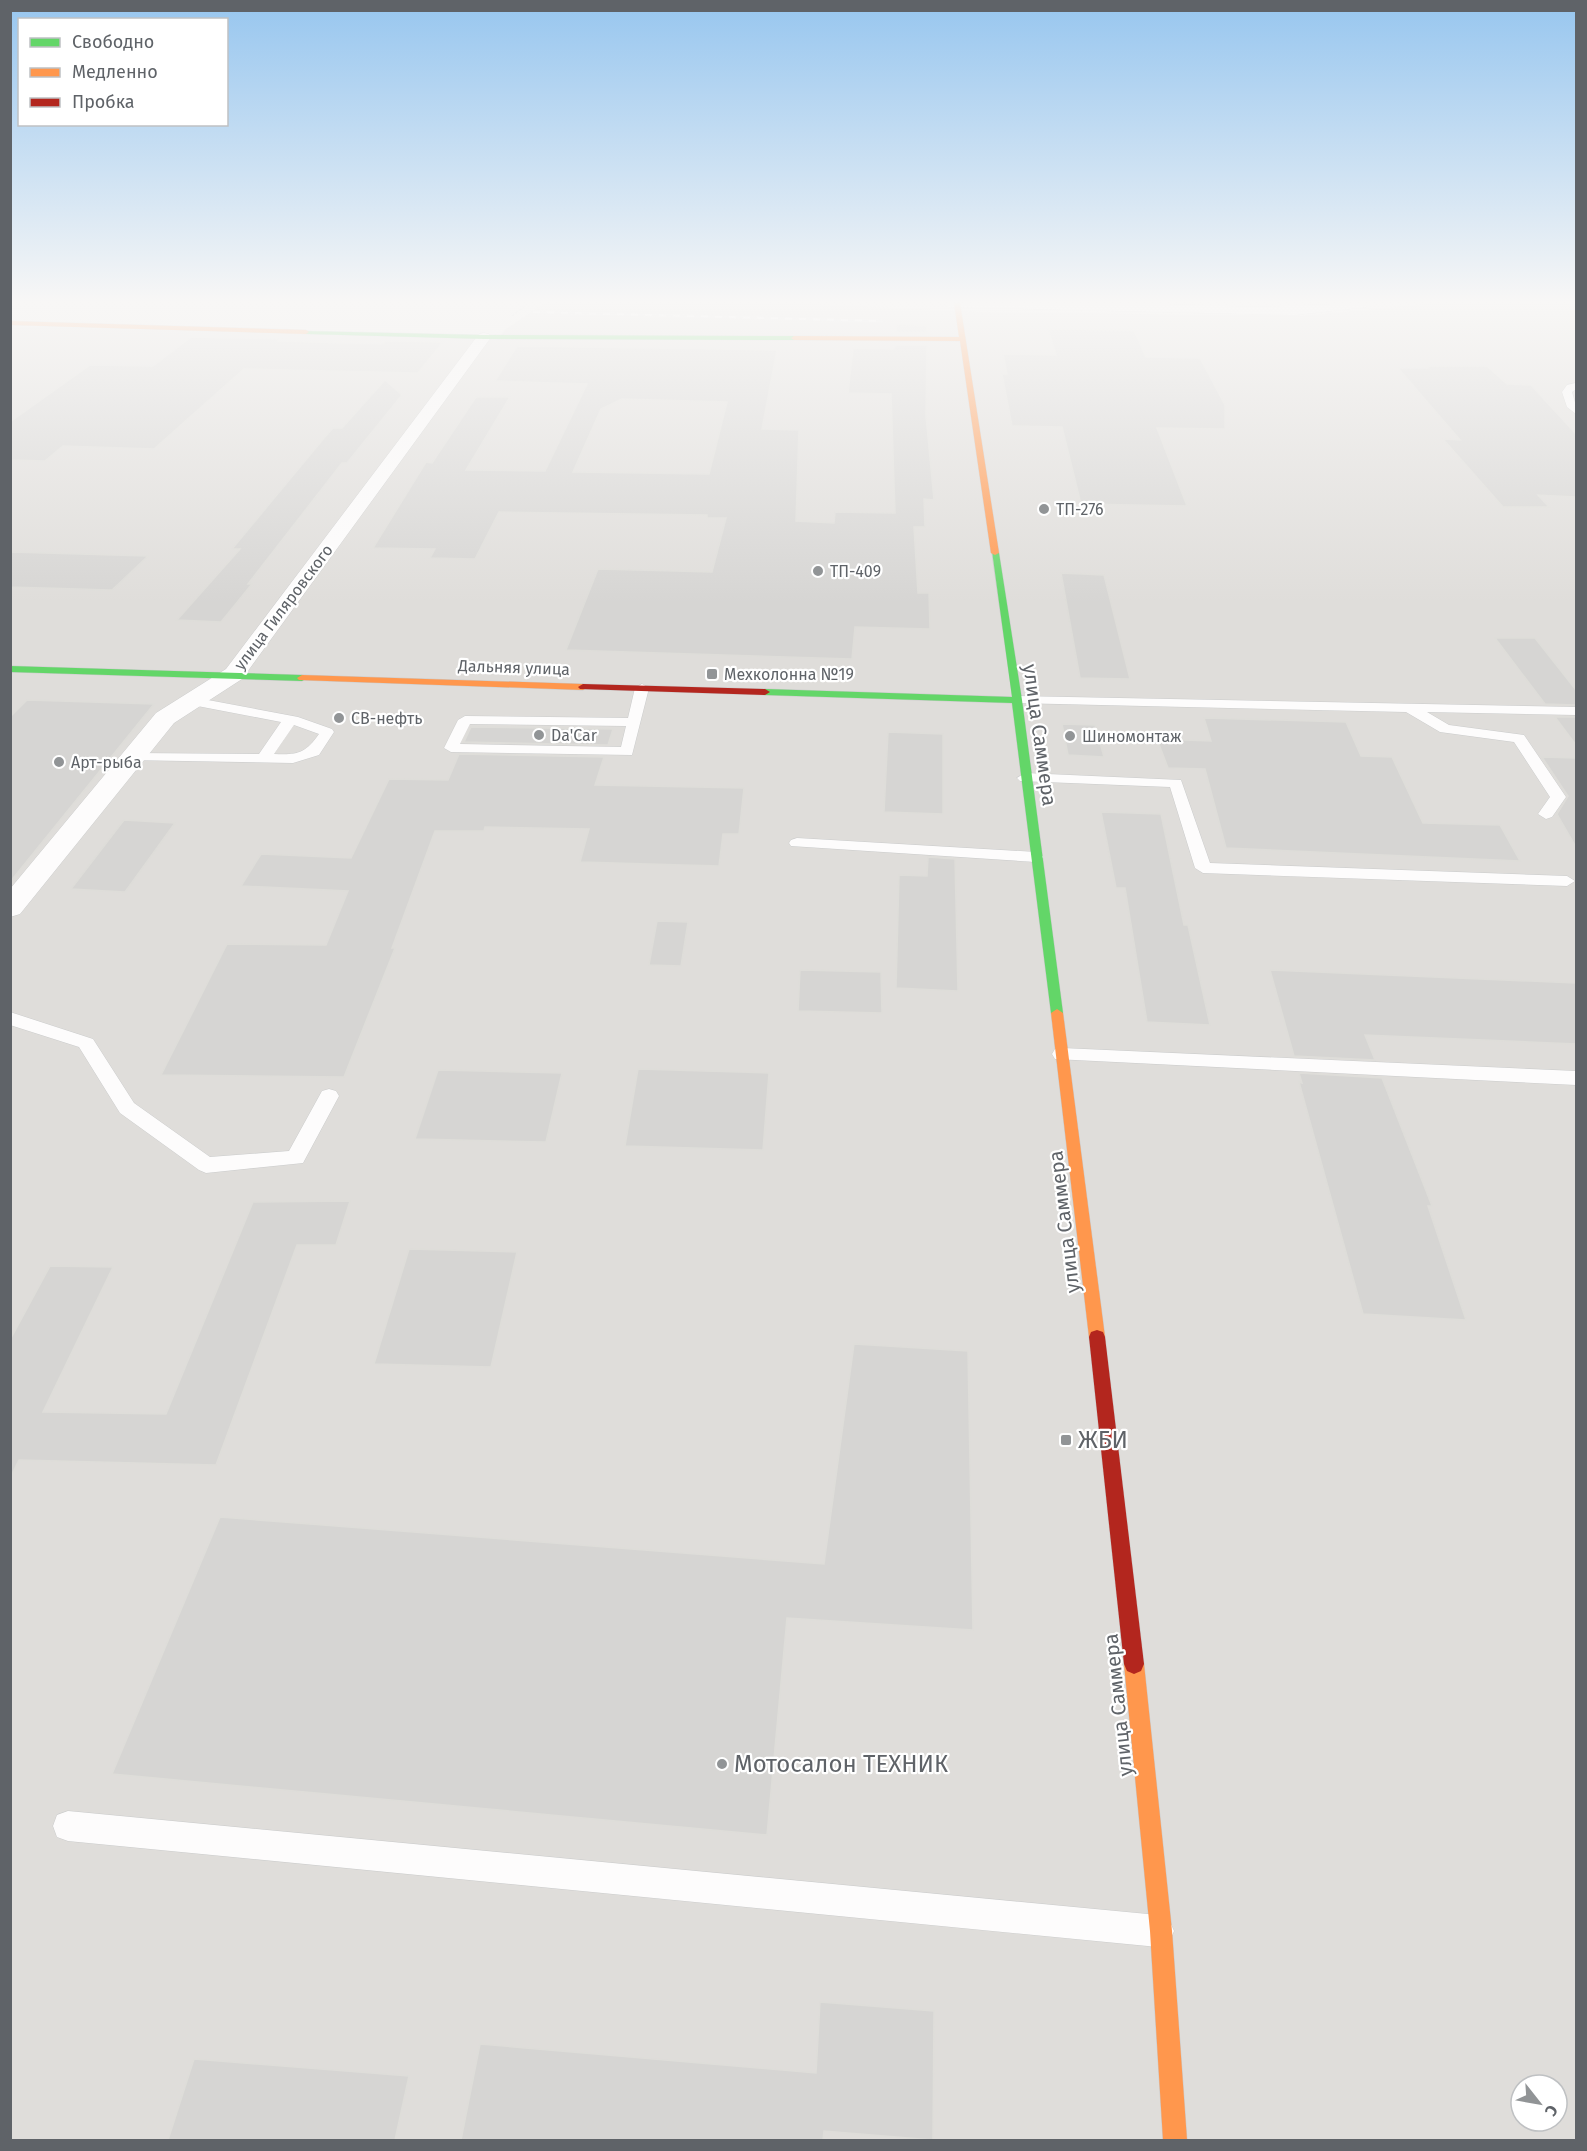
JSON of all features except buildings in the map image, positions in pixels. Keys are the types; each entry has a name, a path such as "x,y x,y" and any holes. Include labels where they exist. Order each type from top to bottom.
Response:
{"street":[{"name":"улица Гиляровского","path":"10,908 165,718 234,674 435,403"},
{"name":"улица Саммера","path":"973,403 988,524 1017,700 1129,1615 1161,1931 1175,2140"},
{"name":"Дальняя улица","path":"10,669 234,674 1017,700"}],"lane":[{"path":"635,722 465,720 451,748 627,752 635,722 642,688"},
{"path":"1017,700 1576,711"},
{"path":"192,701 302,723"},
{"path":"1409,708 1444,729 1519,738 1558,797 1546,814"},
{"path":"133,758 287,759 302,723"},
{"path":"263,759 302,723"},
{"path":"1025,778 1176,783 1203,868 1567,881"},
{"path":"797,843 1036,857"},
{"path":"10,1018 86,1043 127,1108 206,1165 296,1158 329,1096"},
{"path":"1062,1054 1576,1078"},
{"path":"68,1826 1161,1931"}],"shaded area":[{"path":"11,403 1576,403 1576,2140 11,2140"}],"traffic: fast":[{"path":"995,553 1017,700 1057,1013"},
{"path":"10,669 302,678"},
{"path":"765,692 1017,700"}],"traffic: slow":[{"path":"972,403 995,553"},
{"path":"302,678 583,687"},
{"path":"1057,1013 1097,1337"},
{"path":"1134,1664 1161,1931 1175,2140"}],"traffic: jam":[{"path":"583,687 765,692"},
{"path":"1097,1337 1134,1664"}],"place":[{"name":"ТП-276","path":"1044,509"},
{"name":"ТП-409","path":"818,571"},
{"name":"Мехколонна №19","path":"712,674"},
{"name":"СВ-нефть","path":"339,718"},
{"name":"Da'Car","path":"539,735"},
{"name":"Шиномонтаж","path":"1070,736"},
{"name":"Арт-рыба","path":"59,762"},
{"name":"ЖБИ","path":"1066,1440"},
{"name":"Мотосалон ТЕХНИК","path":"722,1764"}]}
